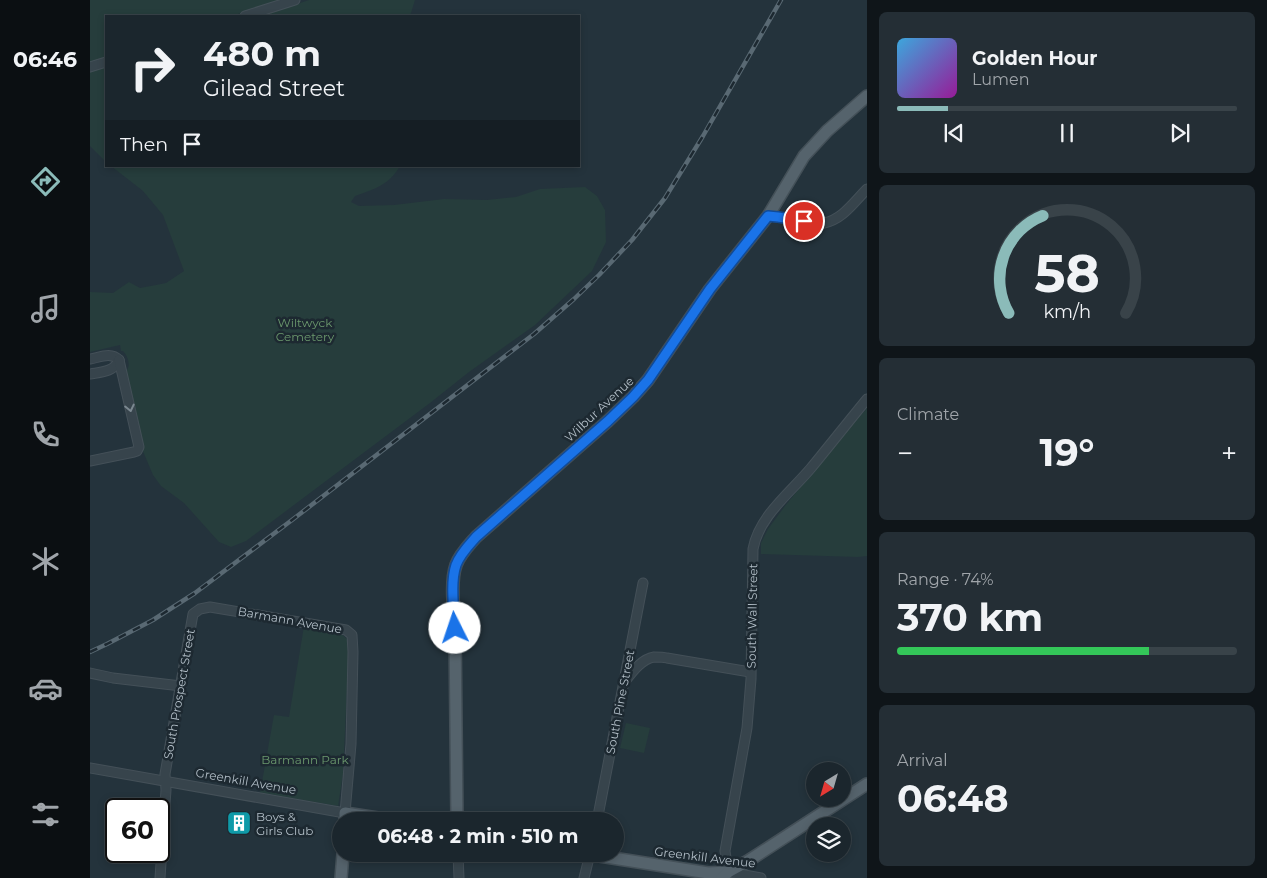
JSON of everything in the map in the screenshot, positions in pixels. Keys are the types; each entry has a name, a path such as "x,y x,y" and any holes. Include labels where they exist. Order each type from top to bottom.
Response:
{"main road":[{"name":"Wilbur Avenue","path":"457,812 455,631 453,606 456,565 462,553 476,537 633,397 648,380 710,289 768,216 804,156 827,131 867,96"},
{"path":"726,876 867,784"},
{"name":"Greenkill Avenue","path":"624,860 726,876"},
{"path":"341,878 342,862"}],"street":[{"path":"248,15 295,0"},
{"path":"90,67 105,62"},
{"path":"768,216 818,223 832,222 867,189"},
{"path":"90,359 108,355 115,356 119,360 139,447 137,451 131,453 90,461"},
{"path":"90,374 111,370 119,360"},
{"name":"South Wall Street","path":"726,876 725,850 747,728 751,679 754,541 777,504 810,469 867,399"},
{"name":"South Pine Street","path":"599,812 643,583"},
{"name":"South Prospect Street","path":"160,878 167,764 194,614 200,609 210,606 228,609"},
{"name":"Barmann Avenue","path":"228,609 346,630 351,633 353,652 351,744 345,812"},
{"path":"624,681 646,660 654,657 750,672"},
{"path":"90,673 113,678 181,686"},
{"name":"Greenkill Avenue","path":"90,768 166,781 332,814"},
{"path":"458,862 459,878"},
{"path":"584,878 587,862"},
{"name":"Greenkill Avenue","path":"726,876 761,878"}],"green space":[{"path":"90,0 281,0 235,15 105,15 105,58 90,63"},
{"path":"309,0 415,0 410,15 265,15"},
{"path":"105,67 105,161 90,146 90,72"},
{"name":"Wiltwyck Cemetery","path":"112,167 399,167 386,182 355,196 351,202 359,206 394,205 444,199 487,200 516,197 540,189 585,187 597,196 605,210 606,242 592,271 535,325 469,372 246,541 231,547 219,542 184,503 161,486 153,475 142,449 125,370 127,370 129,365 128,360 123,351 121,351 120,345 90,352 90,292 113,293 129,282 140,288 166,283 184,271 163,215 143,191"},
{"path":"867,408 867,556 761,554 761,543 768,529 835,444"},
{"name":"Barmann Park","path":"304,626 338,632 347,639 349,645 343,774 338,806 260,793 274,715 289,717"},
{"path":"626,723 650,728 644,753 620,748"}],"railway":[{"path":"90,652 153,620 195,593 534,334 574,299 632,240 665,198 781,0"}],"place":[{"name":"Boys & Girls Club","path":"239,823"}],"route":[{"path":"455,628 453,606 454,578 456,565 462,553 476,537 633,397 668,352 710,289 768,216 804,221"}]}
